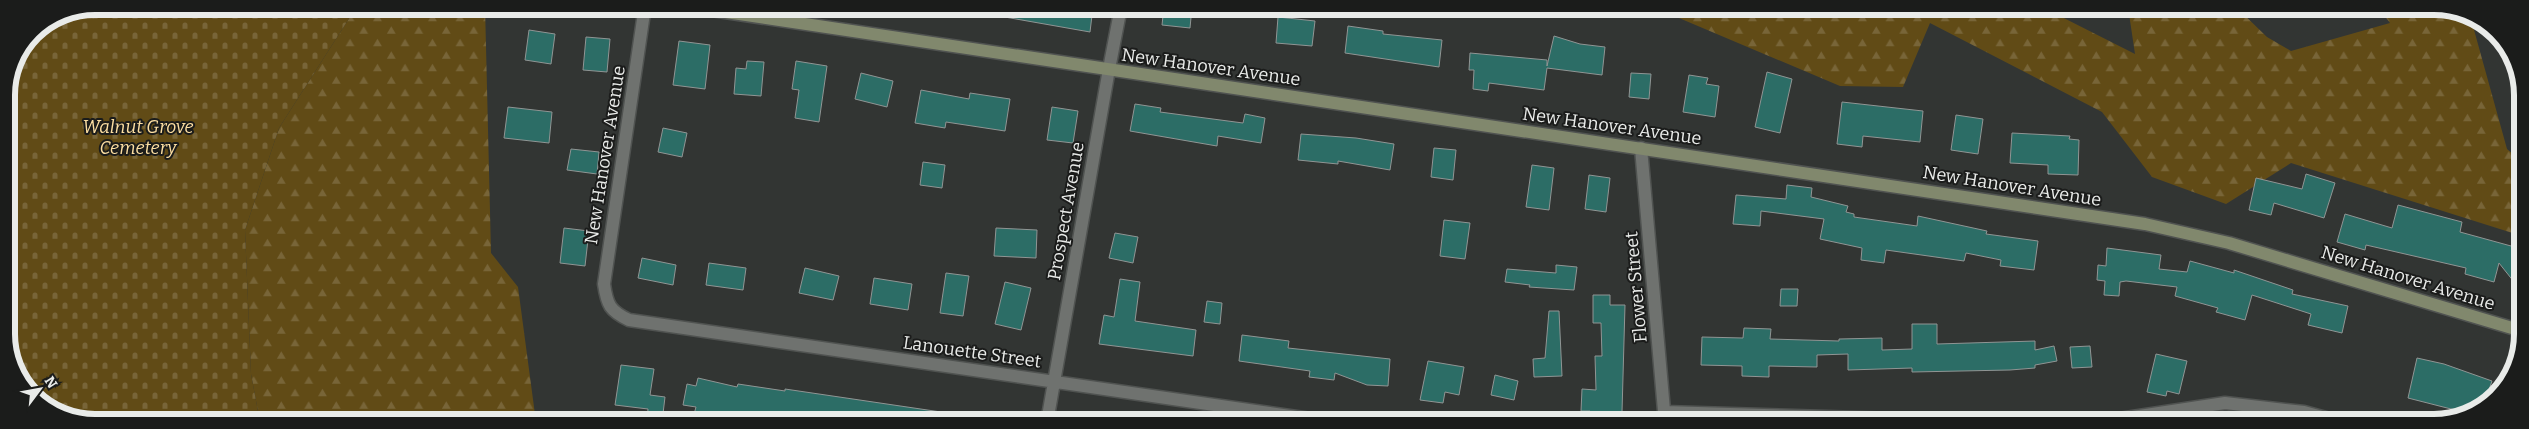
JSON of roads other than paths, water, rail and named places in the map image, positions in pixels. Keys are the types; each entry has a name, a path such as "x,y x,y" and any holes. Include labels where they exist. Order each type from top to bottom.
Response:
{"main road":[{"name":"New Hanover Avenue","path":"745,15 1641,148 2186,232 2514,329"}],"street":[{"name":"New Hanover Avenue","path":"610,309 604,284 645,15"},
{"name":"Prospect Avenue","path":"1049,414 1119,15"},
{"name":"Flower Street","path":"1641,148 1665,414"},
{"name":"Lanouette Street","path":"610,309 629,320 1276,414"},
{"path":"2152,414 2225,403 2311,414"}],"park label":[{"name":"Walnut Grove Cemetery","path":"138,137"}]}
